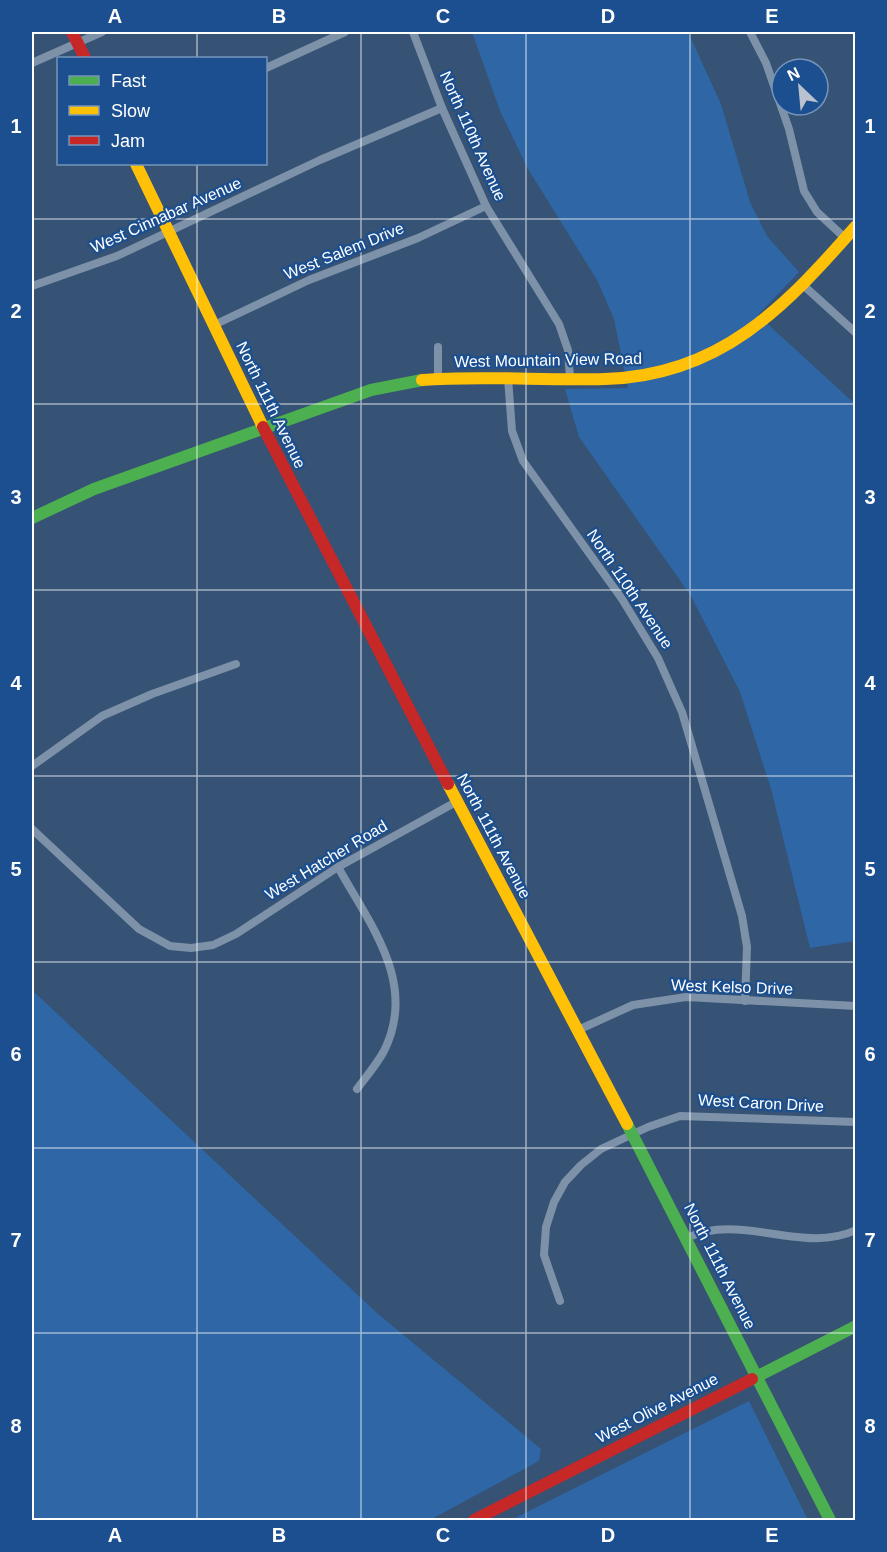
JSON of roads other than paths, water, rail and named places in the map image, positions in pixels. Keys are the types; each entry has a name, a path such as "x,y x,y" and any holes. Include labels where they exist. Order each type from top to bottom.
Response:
{"street":[{"path":"72,32 85,57"},
{"path":"32,63 102,32"},
{"path":"267,68 345,32"},
{"name":"North 110th Avenue","path":"413,32 442,108 486,206 559,324 568,350 570,378"},
{"path":"750,32 766,63 789,129 804,191 817,212 845,238"},
{"name":"West Cinnabar Avenue","path":"32,286 117,256 320,160 442,108"},
{"name":"North 111th Avenue","path":"136,165 262,429 687,1238 830,1521"},
{"name":"West Salem Drive","path":"214,325 309,280 418,238 486,206"},
{"name":"West Mountain View Road","path":"32,518 94,489 383,387 438,378 635,377 694,363 722,351 760,327 803,285 855,226"},
{"path":"803,285 855,333"},
{"name":"West Mountain View Road","path":"438,347 438,378"},
{"name":"North 110th Avenue","path":"508,378 512,431 523,461 644,632 682,712 742,916 747,947 745,1001"},
{"path":"32,766 111,712 152,694 236,664"},
{"name":"West Hatcher Road","path":"32,829 150,937 170,946 192,948 213,945 236,934 338,867 456,802"},
{"path":"338,867 379,941 395,977 396,1019 384,1052 357,1089"},
{"name":"West Kelso Drive","path":"578,1030 612,1012 654,999 686,997 855,1006"},
{"name":"West Caron Drive","path":"560,1301 544,1255 546,1227 554,1202 565,1182 581,1165 602,1149 664,1120 695,1114 804,1122 855,1122"},
{"path":"687,1238 711,1228 831,1238 855,1230"},
{"name":"West Olive Avenue","path":"474,1521 855,1326"}]}
